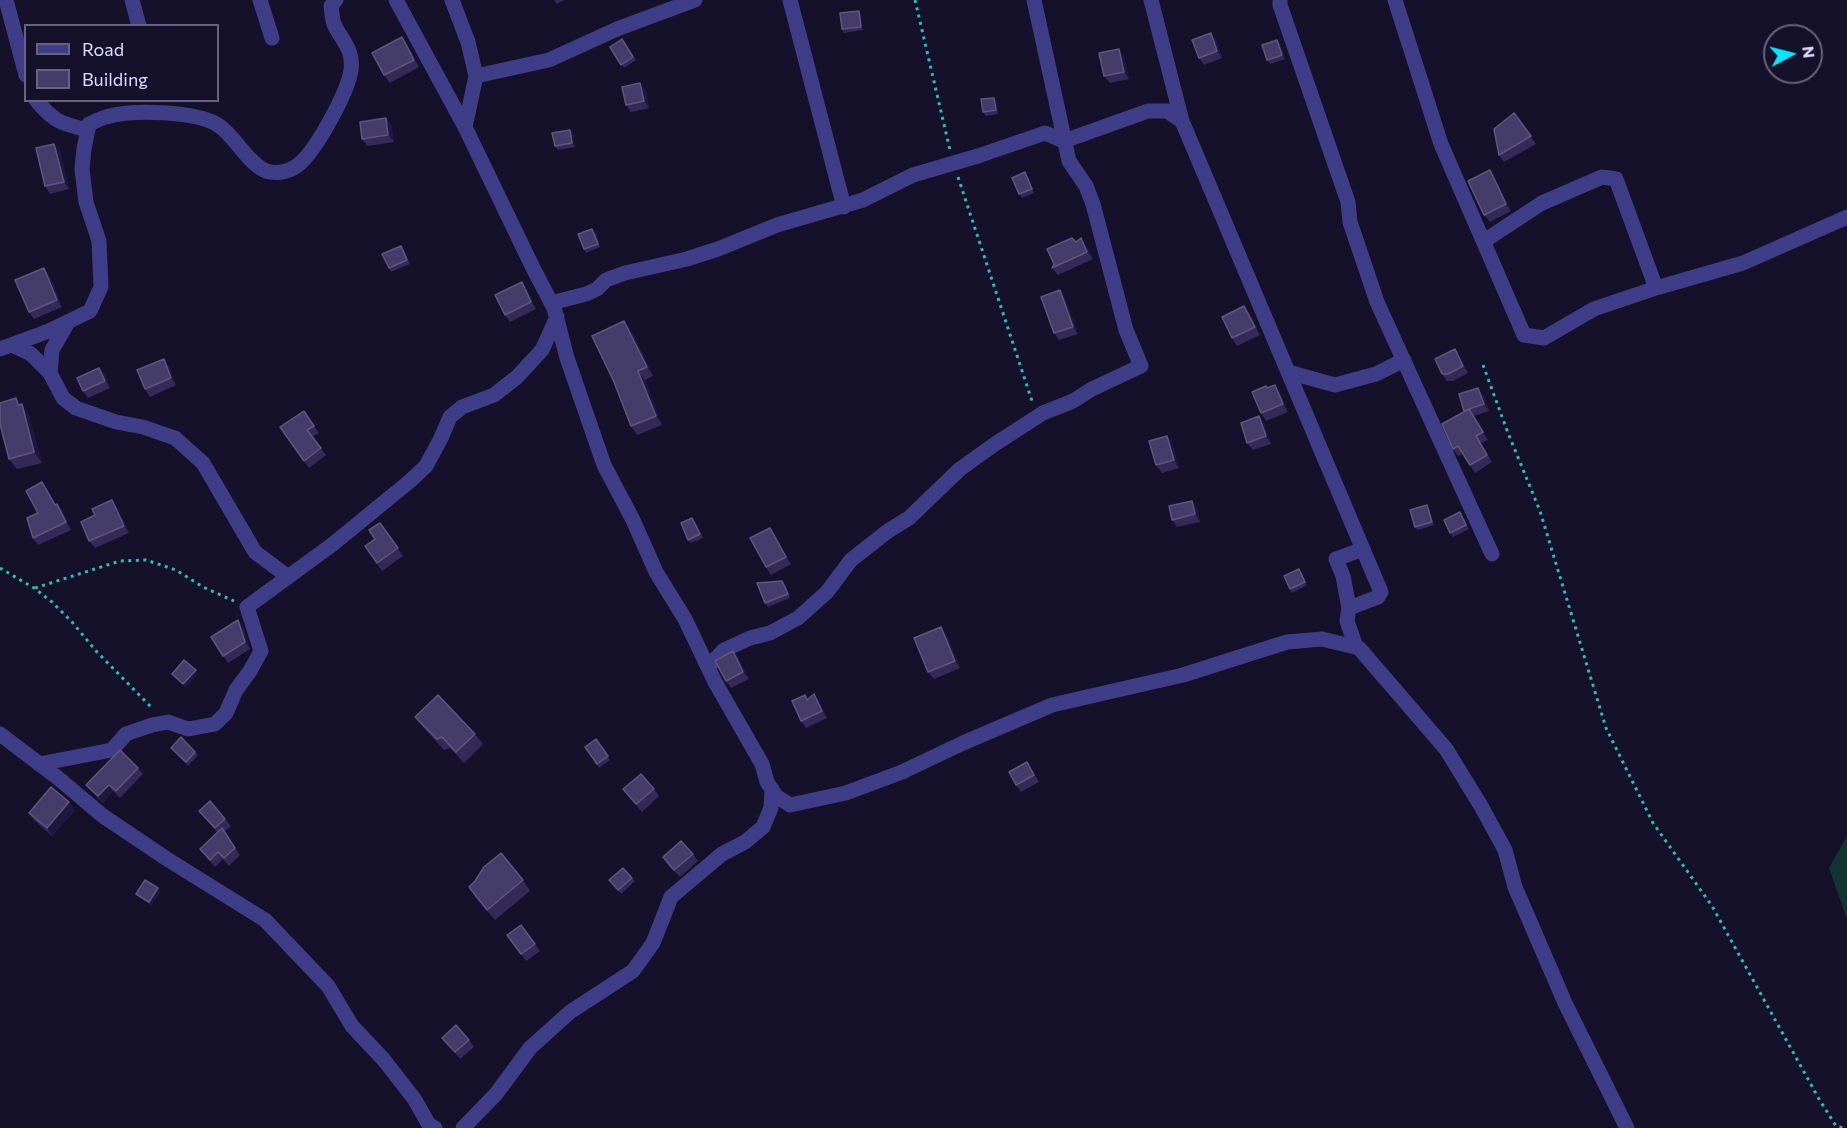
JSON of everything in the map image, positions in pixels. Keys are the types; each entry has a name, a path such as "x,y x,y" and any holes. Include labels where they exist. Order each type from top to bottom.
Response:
{"street":[{"path":"6,0 24,68"},
{"path":"132,0 138,24"},
{"path":"260,0 272,38"},
{"path":"6,347 49,332 90,311 101,288 99,242 86,202 82,169 90,124 106,116 161,107 200,117 219,126 263,169 278,173 298,165 319,139 346,89 352,68 347,44 334,24 331,6 336,0"},
{"path":"396,0 465,127 554,310 567,358 604,465 633,520 656,572 685,619 708,667 762,764 767,782 776,796 790,805 846,793 902,772 1052,705 1183,675 1287,642 1322,639 1359,648 1446,749 1481,806 1505,850 1515,887 1565,1003 1627,1128"},
{"path":"453,0 468,42 476,76 465,127"},
{"path":"476,76 549,60 617,29 695,0"},
{"path":"790,0 844,207"},
{"path":"708,667 724,650 750,638 770,633 798,618 826,592 851,560 888,531 909,519 960,469 1038,417 1141,366 1126,330 1093,204 1086,186 1069,160 1034,0"},
{"path":"1151,0 1182,121 1381,592 1378,597 1349,608"},
{"path":"1395,0 1441,144 1524,335 1544,338 1594,309 1743,263 1847,217"},
{"path":"1282,2 1348,202 1350,222 1377,302 1492,554"},
{"path":"38,102 45,112 61,124 88,130"},
{"path":"1045,133 1064,141 1148,111 1167,111 1182,121"},
{"path":"39,764 112,750 126,734 152,725 168,722 188,729 215,724 226,713 236,690 261,651 247,608 372,513 426,466 450,417 462,407 494,395 517,377 542,350 554,310 597,289 606,280 625,273 687,259 777,225 844,207 863,200 913,174 1045,133 1058,116"},
{"path":"1484,241 1542,203 1602,177 1616,179 1656,288"},
{"path":"50,373 52,350 68,322"},
{"path":"6,347 31,354 50,373 63,398 76,408 175,438 203,463 255,552 288,576"},
{"path":"1288,372 1335,385 1376,374 1404,360"},
{"path":"1356,647 1347,621 1349,608 1343,576 1336,559 1363,549"},
{"path":"0,734 103,816 265,920 328,986 352,1026 384,1060 414,1100 429,1125 435,1128"},
{"path":"463,1128 496,1094 530,1048 570,1012 633,971 653,943 671,897 722,854 745,842 763,827 771,808 772,789"}],"path":[{"path":"915,0 953,163 1038,417"},
{"path":"1483,365 1540,511 1606,728 1653,823 1712,906 1819,1099 1836,1126 1843,1128"},
{"path":"34,588 120,561 146,560 176,570 203,587 247,608"},
{"path":"0,568 34,588 72,622 97,652 168,722"}],"green space":[{"path":"1847,836 1847,919 1829,868"}],"building":[{"path":"859,11 861,27 842,29 840,13"},
{"path":"1211,33 1217,51 1199,58 1192,40"},
{"path":"402,37 414,60 384,75 372,53"},
{"path":"622,39 633,57 621,65 610,47"},
{"path":"1277,40 1282,55 1267,60 1262,45"},
{"path":"1119,49 1124,72 1104,76 1099,53"},
{"path":"640,83 644,101 626,105 622,87"},
{"path":"994,98 996,110 983,112 981,99"},
{"path":"1514,113 1531,136 1499,155 1494,129"},
{"path":"386,118 388,135 362,139 360,122"},
{"path":"570,130 572,143 555,146 552,133"},
{"path":"54,144 64,182 45,186 36,148"},
{"path":"1490,170 1506,204 1484,215 1468,181"},
{"path":"1025,172 1032,189 1019,194 1012,178"},
{"path":"592,229 598,244 584,249 578,234"},
{"path":"1072,238 1076,242 1081,238 1087,252 1052,268 1054,264 1047,249"},
{"path":"401,246 407,260 389,268 382,254"},
{"path":"44,268 57,300 29,312 15,280"},
{"path":"522,282 531,302 505,315 495,295"},
{"path":"1060,290 1073,327 1054,333 1041,297"},
{"path":"1244,306 1255,327 1232,338 1222,317"},
{"path":"624,321 647,367 638,371 656,416 631,426 614,382 592,336"},
{"path":"1455,349 1463,366 1448,374 1442,374 1435,359"},
{"path":"164,359 171,378 145,389 137,370"},
{"path":"99,368 105,381 83,391 77,378"},
{"path":"1275,385 1283,404 1261,413 1252,392"},
{"path":"1478,388 1484,404 1464,411 1459,394"},
{"path":"16,398 18,405 22,404 34,452 9,459 0,424 0,403"},
{"path":"1469,409 1483,432 1476,436 1487,455 1470,465 1458,446 1453,449 1442,424"},
{"path":"304,411 314,426 307,430 321,448 304,461 280,427"},
{"path":"1259,416 1266,436 1247,443 1241,423"},
{"path":"1167,436 1174,460 1156,465 1149,441"},
{"path":"42,482 66,522 33,538 27,518 38,513 26,491"},
{"path":"112,500 124,526 89,541 81,522 95,515 92,509"},
{"path":"1192,501 1195,514 1172,520 1169,506"},
{"path":"1427,505 1432,522 1415,527 1410,510"},
{"path":"1460,512 1466,525 1450,533 1444,520"},
{"path":"692,518 700,534 688,540 681,523"},
{"path":"380,523 398,548 377,563 365,546 375,539 369,530"},
{"path":"770,528 786,557 766,567 750,538"},
{"path":"1299,569 1305,582 1290,589 1284,576"},
{"path":"782,581 788,594 765,603 757,583"},
{"path":"238,620 245,642 223,656 211,637"},
{"path":"941,627 955,661 928,672 914,638"},
{"path":"733,651 743,672 726,681 715,661"},
{"path":"184,660 196,670 183,684 172,674"},
{"path":"814,694 822,711 801,721 792,701 805,695 807,700"},
{"path":"438,695 475,734 456,752 442,737 437,739 415,717"},
{"path":"181,737 195,752 186,762 171,748"},
{"path":"596,739 608,756 597,764 585,747"},
{"path":"120,750 138,768 116,791 109,785 98,796 86,785"},
{"path":"1027,762 1034,775 1016,785 1009,772"},
{"path":"641,774 654,789 636,804 623,789"},
{"path":"51,787 69,802 47,828 29,813"},
{"path":"210,801 225,819 215,828 199,811"},
{"path":"222,828 235,848 224,858 218,852 210,860 200,849"},
{"path":"681,841 693,854 674,870 663,857"},
{"path":"501,853 523,880 487,910 469,887 484,867"},
{"path":"623,868 632,878 618,890 609,880"},
{"path":"145,880 158,888 149,902 136,894"},
{"path":"521,925 535,944 521,954 507,935"},
{"path":"456,1025 469,1040 455,1052 442,1038"}]}
